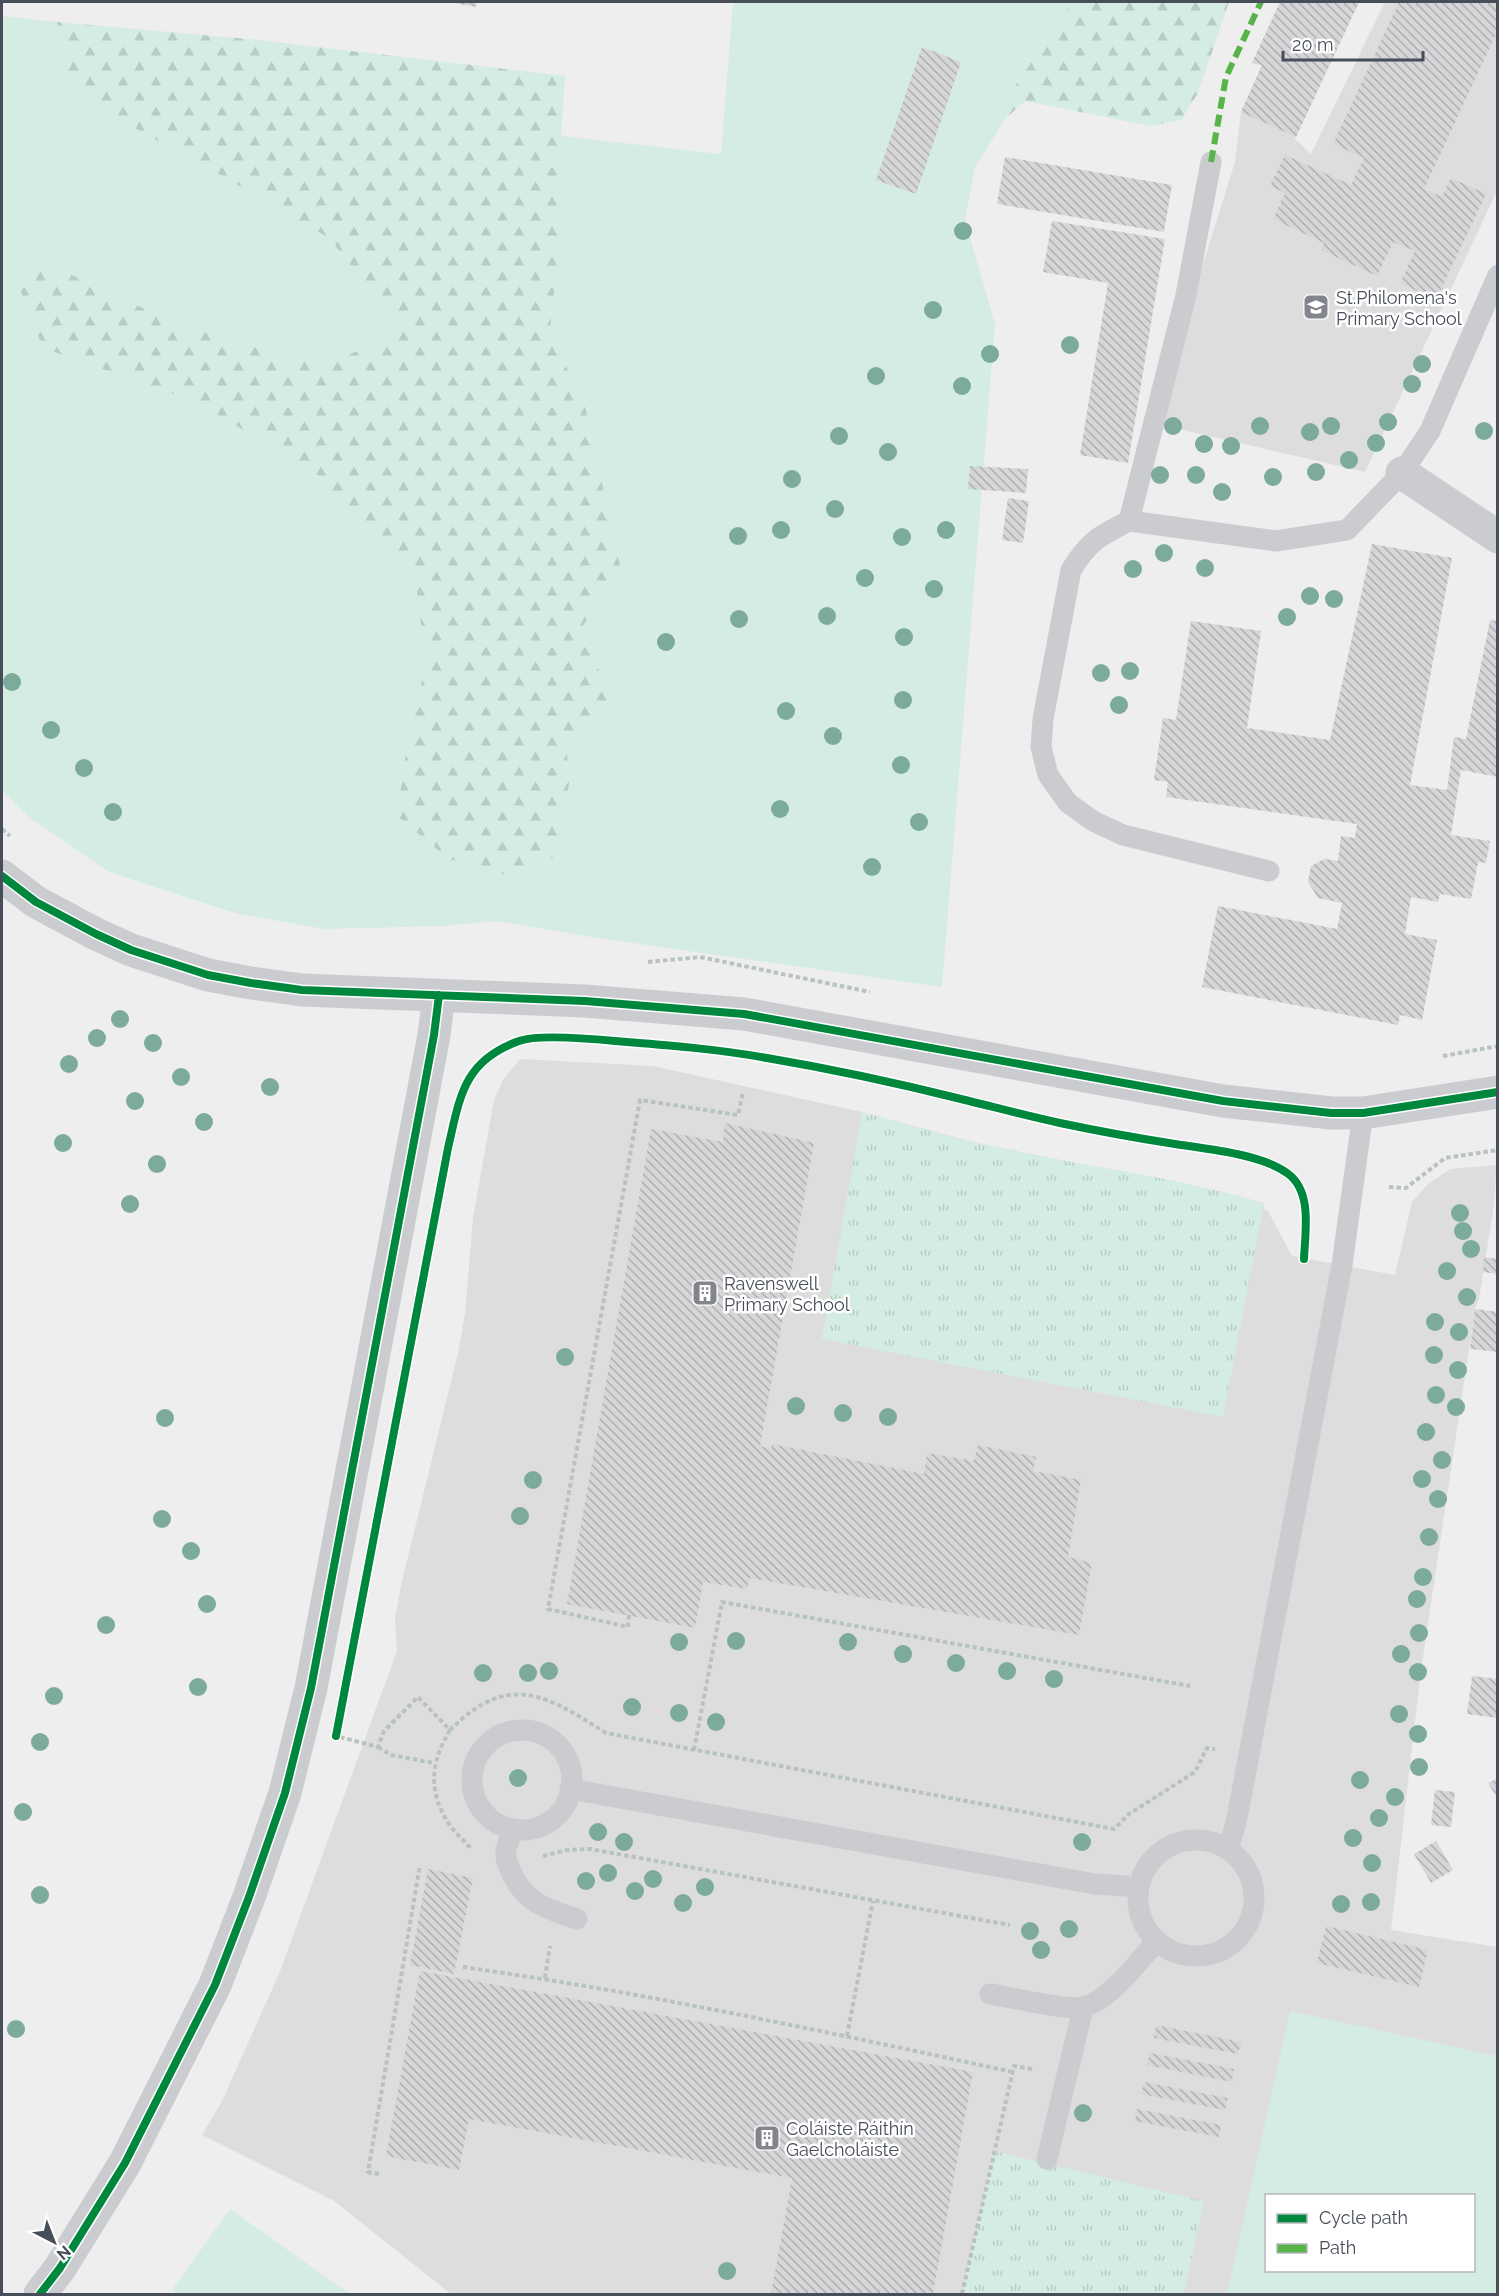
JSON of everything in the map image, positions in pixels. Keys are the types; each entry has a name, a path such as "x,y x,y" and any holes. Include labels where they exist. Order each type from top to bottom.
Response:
{"street":[{"path":"1402,473 1497,537"},
{"path":"2,876 36,902 131,950 208,975 302,990 585,1000 744,1014 1223,1101 1331,1113 1363,1113 1497,1092"},
{"path":"40,2295 60,2268 125,2163 175,2067 215,1985 249,1897 285,1793 311,1688 432,1046 439,995"}],"lane":[{"path":"1129,521 1186,295 1211,162"},
{"path":"1269,871 1123,835 1093,821 1068,803 1048,775 1041,747 1043,719 1071,570 1083,551 1099,536 1129,521 1276,542 1347,530 1402,473 1430,431 1497,276"},
{"path":"1228,1849 1236,1823 1342,1265 1363,1113"},
{"path":"527,1730 543,1734 566,1756 571,1771 570,1789 566,1803 557,1815 544,1825 529,1829 513,1829 488,1817 473,1792 472,1778 475,1762 483,1748 495,1737 511,1731 527,1730"},
{"path":"570,1789 1095,1884 1138,1887"},
{"path":"513,1829 505,1850 508,1866 520,1890 534,1902 576,1919"},
{"path":"1192,1840 1211,1842 1228,1849 1242,1862 1251,1879 1254,1898 1251,1917 1242,1934 1228,1947 1211,1955 1191,1957 1173,1952 1156,1942 1144,1926 1141,1917 1138,1907 1138,1887 1145,1869 1157,1854 1173,1844 1192,1840"},
{"path":"990,1994 1083,2008 1099,2000 1114,1987 1156,1942"},
{"path":"1047,2159 1083,2008"}],"path":[{"path":"629,1615 628,1627 548,1609 640,1100 738,1115 743,1092"},
{"path":"1354,1183 1406,1188 1445,1158 1497,1150"},
{"path":"694,1750 722,1602 1190,1686"},
{"path":"378,1747 384,1731 418,1696 450,1730 479,1706 501,1696 532,1695 552,1701 606,1733 1114,1829 1129,1814 1195,1772 1207,1748 1249,1753"},
{"path":"338,1726 336,1736 378,1747 391,1755 434,1762"},
{"path":"508,1866 529,1862 551,1853 581,1848 1010,1925"},
{"path":"379,2174 368,2172 420,1865"},
{"path":"847,2036 873,1901"},
{"path":"463,1967 545,1978 847,2036 1013,2072"},
{"path":"962,2295 1014,2066 1067,2075"}],"shaded area":[{"name":"St.Philomena's Primary School","path":"1280,2 1359,2 1294,138 1311,154 1385,2 1497,2 1497,191 1365,472 1153,423 1235,162 1241,112 1262,65 1252,63"},
{"path":"520,1059 653,1066 862,1112 977,1143 1239,1196 1268,1211 1292,1256 1395,1275 1412,1202 1427,1185 1450,1169 1497,1165 1493,1212 1479,1299 1475,1309 1421,1670 1391,1930 1497,1947 1497,2294 451,2294 333,2200 202,2135 221,2103 279,1974 397,1651 395,1618 402,1581 458,1353 465,1314 473,1218 494,1100 503,1080"}],"green space":[{"path":"733,2 1072,2 994,116 1005,119 975,167 965,220 995,324 942,987 591,937 497,921 444,926 324,929 235,913 109,872 30,818 2,790 2,16 57,22 65,73 410,216 569,783 567,752 619,705 578,634 620,565 582,392 549,340 561,222 561,136 721,154"},
{"path":"1072,2 1229,2 1198,93 1181,120 1150,126 1025,101 1005,119 994,117"},
{"path":"57,22 258,40 565,76 561,136 561,222 549,340 582,392 620,565 578,634 619,705 567,752 569,783 559,856 506,875 449,859 397,816 407,747 426,663 414,568 357,520 315,472 196,402 43,348 13,272 65,272 177,324 321,367 403,331 329,238 202,164 138,130 65,73"},
{"path":"862,1112 977,1143 1193,1185 1264,1203 1223,1417 822,1339"},
{"path":"1290,2011 1497,2056 1497,2294 1227,2294"},
{"path":"994,2151 1204,2201 1184,2294 962,2294"},
{"path":"230,2209 350,2294 178,2294 172,2290"}],"building":[{"path":"449,2 477,2 476,7"},
{"path":"1280,2 1359,2 1296,137 1241,112 1262,65 1252,63"},
{"path":"1399,2 1435,4 1435,2 1498,2 1498,30 1424,189 1442,197 1451,178 1486,194 1436,300 1400,283 1415,251 1393,242 1377,276 1321,250 1324,243 1273,219 1285,193 1270,186 1285,155 1351,185 1364,158 1333,144"},
{"path":"922,47 961,62 916,194 876,180"},
{"path":"1005,157 1172,185 1164,232 997,204"},
{"path":"1052,221 1165,239 1128,463 1080,455 1108,283 1043,272"},
{"path":"970,466 1028,469 1026,493 968,489"},
{"path":"1008,498 1029,501 1023,543 1002,540"},
{"path":"1372,544 1452,558 1410,785 1447,790 1454,737 1466,739 1490,620 1498,621 1498,777 1461,770 1451,835 1490,841 1486,863 1478,862 1471,899 1440,894 1438,902 1411,897 1405,934 1437,940 1422,1020 1400,1015 1398,1025 1202,987 1218,906 1337,929 1342,903 1318,898 1308,882 1311,866 1324,859 1338,861 1341,836 1355,838 1357,824 1166,797 1168,782 1154,780 1163,718 1176,720 1191,621 1261,631 1247,728 1330,740"},
{"name":"Ravenswell Primary School","path":"725,1123 814,1143 760,1446 771,1449 772,1444 924,1474 927,1453 974,1461 978,1445 1036,1457 1033,1471 1081,1480 1068,1557 1092,1563 1079,1635 750,1578 747,1589 703,1582 695,1628 567,1604 651,1129 723,1142"},
{"path":"1484,1257 1498,1259 1498,1274 1483,1272"},
{"path":"1475,1309 1498,1312 1498,1352 1470,1349"},
{"path":"1472,1676 1498,1679 1498,1718 1467,1714"},
{"path":"1498,1778 1498,1799 1488,1783"},
{"path":"1435,1790 1455,1792 1451,1827 1431,1825"},
{"path":"1436,1841 1453,1870 1431,1883 1414,1854"},
{"path":"428,1869 473,1878 454,1974 410,1965"},
{"path":"1326,1926 1428,1950 1419,1987 1317,1963"},
{"name":"Coláiste Ráithín Gaelcholáiste","path":"420,1971 973,2072 933,2294 771,2294 792,2178 469,2119 459,2170 386,2156"},
{"path":"1156,2025 1241,2042 1238,2054 1154,2038"},
{"path":"1150,2053 1234,2069 1232,2082 1147,2065"},
{"path":"1144,2082 1228,2098 1225,2110 1141,2094"},
{"path":"1137,2109 1221,2125 1219,2137 1135,2121"}],"marked path":[{"path":"1211,162 1226,77 1261,2"}],"cycle path":[{"path":"2,876 36,902 131,950 208,975 251,983 302,990 585,1001 744,1014 1223,1101 1331,1113 1363,1113 1498,1092"},
{"path":"40,2294 60,2268 125,2163 215,1985 249,1897 285,1793 311,1688 434,1035 439,995"},
{"path":"336,1736 456,1113 467,1083 475,1070 500,1049 519,1041 552,1037 729,1052 864,1077 1074,1126 1249,1157 1287,1173 1301,1190 1306,1213 1304,1259"}],"place":[{"name":"St.Philomena's Primary School","path":"1316,307"},
{"name":"Ravenswell Primary School","path":"705,1293"},
{"name":"Coláiste Ráithín Gaelcholáiste","path":"767,2138"}]}
